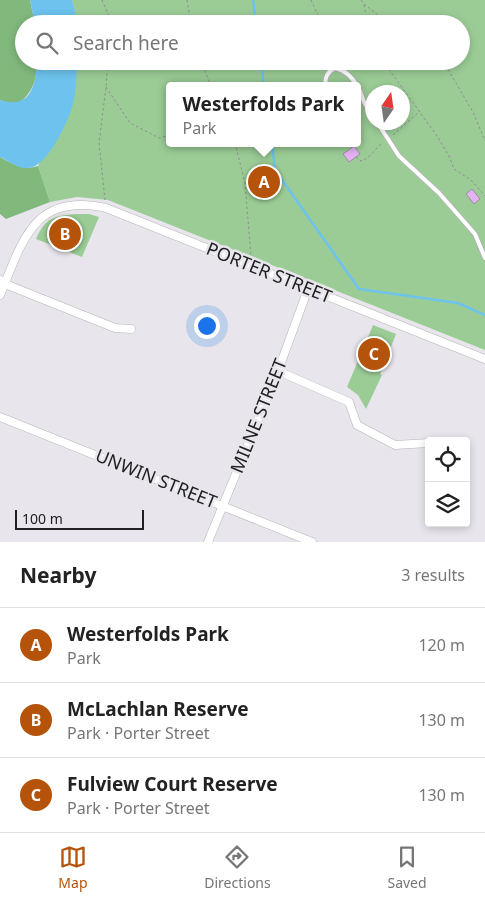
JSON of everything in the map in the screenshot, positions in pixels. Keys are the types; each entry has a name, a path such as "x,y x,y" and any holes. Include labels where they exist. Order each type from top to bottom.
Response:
{"street":[{"name":"PORTER STREET","path":"2,282 30,230 50,211 78,204 106,208 485,359"},
{"path":"0,295 2,282 115,328 131,328"},
{"name":"MILNE STREET","path":"208,542 278,370 308,289"},
{"path":"278,370 350,402 357,425 394,445 425,443"},
{"name":"UNWIN STREET","path":"0,416 312,542"}],"lane":[{"path":"325,82 328,73 333,70"},
{"path":"343,70 355,82"},
{"path":"361,94 364,102"},
{"path":"382,130 399,156 439,193 474,234 485,258"}],"path":[{"path":"102,0 109,15"},
{"path":"187,0 190,15"},
{"path":"311,0 318,15"},
{"path":"361,0 378,15"},
{"path":"364,4 366,15"},
{"path":"106,208 99,143 107,70"},
{"path":"205,70 209,82"},
{"path":"390,70 448,152 454,169 471,180 485,196"},
{"path":"448,70 473,112 485,141"},
{"path":"106,87 130,122 159,138 166,136"},
{"path":"410,119 420,111"},
{"path":"235,147 245,183 252,266"}],"green space":[{"path":"0,0 30,0 33,15 15,15 15,70 36,70 35,80 31,90 18,104 10,104 0,100"},
{"path":"72,0 485,0 485,350 108,200 77,197 50,202 38,166 75,84 76,70 470,70 470,15 75,15"},
{"path":"0,157 23,167 38,166 50,202 6,219 0,214"},
{"path":"89,214 99,217 82,257 36,239 47,222 57,217"},
{"path":"373,325 396,334 380,374 382,375 366,409 358,395 347,387"}],"water":[{"path":"30,0 72,0 76,15 33,15"},
{"path":"36,70 76,70 73,104 62,131 50,152 42,160 35,166 24,168 0,157 0,100 18,102 25,99 33,87"}],"building":[{"path":"355,147 360,154 349,162 343,154"},
{"path":"472,189 480,199 474,204 466,194"}],"waterway":[{"path":"253,0 255,15"},
{"path":"262,70 264,82"},
{"path":"272,147 275,170 359,289 458,303 485,315"}],"place":[{"name":"Westerfolds Park","path":"264,182"},
{"name":"McLachlan Reserve","path":"65,234"},
{"name":"Fulview Court Reserve","path":"374,354"}]}
